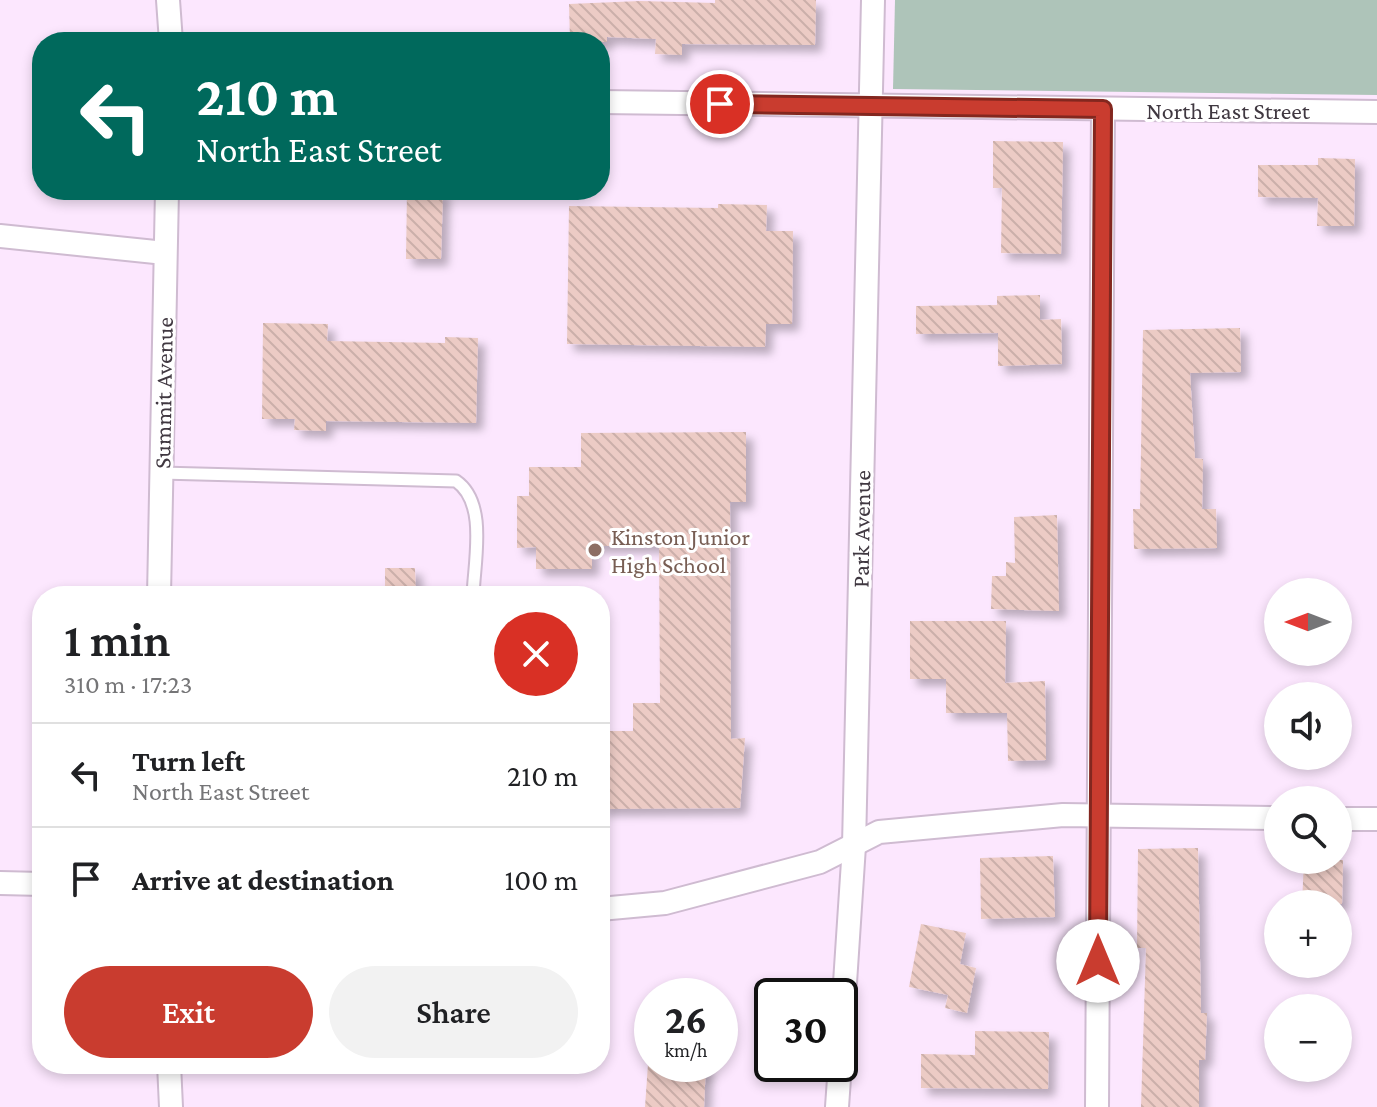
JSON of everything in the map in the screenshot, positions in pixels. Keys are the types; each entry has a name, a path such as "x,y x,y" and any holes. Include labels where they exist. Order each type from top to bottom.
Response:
{"street":[{"path":"168,0 170,32"},
{"name":"Park Avenue","path":"845,978 854,846 873,0"},
{"name":"North East Street","path":"610,102 1377,112"},
{"path":"1097,1107 1103,109"},
{"name":"Summit Avenue","path":"159,586 167,200"},
{"path":"0,236 165,253"},
{"path":"610,908 665,903 820,862 879,832 1063,815 1264,818"},
{"path":"1352,819 1377,819"},
{"path":"0,883 32,884"},
{"path":"169,1074 171,1107"},
{"name":"Park Avenue","path":"837,1107 839,1082"}],"lane":[{"path":"161,473 456,481 468,489 475,509 473,586"}],"green space":[{"path":"895,0 1377,0 1377,95 893,89"}],"building":[{"path":"715,0 816,0 815,45 682,44 682,55 655,54 656,39 610,37 610,32 570,32 569,4 640,1 715,3"},
{"path":"993,141 1063,142 1061,254 1001,253 1002,188 993,188"},
{"path":"1318,158 1355,159 1354,226 1317,226 1318,198 1258,197 1258,165 1318,165"},
{"path":"407,200 443,200 441,259 406,259"},
{"path":"718,204 767,205 766,231 793,231 792,324 766,324 765,347 567,344 569,206 718,208"},
{"path":"1040,295 1040,320 1061,319 1062,364 998,366 998,333 916,334 916,306 997,305 997,296"},
{"path":"263,323 328,324 327,341 445,343 445,337 478,338 476,423 326,421 326,431 294,430 295,419 262,419"},
{"path":"1240,328 1241,372 1190,373 1195,458 1203,459 1202,509 1216,509 1217,548 1134,549 1133,509 1140,509 1143,330"},
{"path":"746,432 746,502 730,502 731,739 745,738 740,808 610,809 610,731 633,731 633,703 660,703 659,546 592,546 592,569 536,569 536,547 517,548 517,496 529,496 529,467 581,467 581,433"},
{"path":"1057,515 1059,611 991,609 992,576 1006,576 1006,562 1015,563 1014,517"},
{"path":"385,568 415,568 416,586 385,586"},
{"path":"910,621 1006,621 1005,683 1045,681 1046,760 1008,761 1007,713 946,713 946,679 910,679"},
{"path":"1198,848 1201,1013 1207,1013 1205,1060 1199,1060 1199,1107 1141,1107 1146,948 1137,948 1138,849"},
{"path":"1053,856 1055,917 981,919 980,858"},
{"path":"1303,874 1343,874 1342,890 1303,890"},
{"path":"921,924 966,933 960,964 976,968 967,1013 945,1008 948,995 909,987"},
{"path":"975,1031 1049,1032 1048,1089 921,1088 921,1054 975,1055"},
{"path":"647,1082 705,1082 704,1107 645,1107"}],"place":[{"name":"Kinston Junior High School","path":"595,550"}],"route":[{"path":"720,104 1103,109 1098,961"}]}
